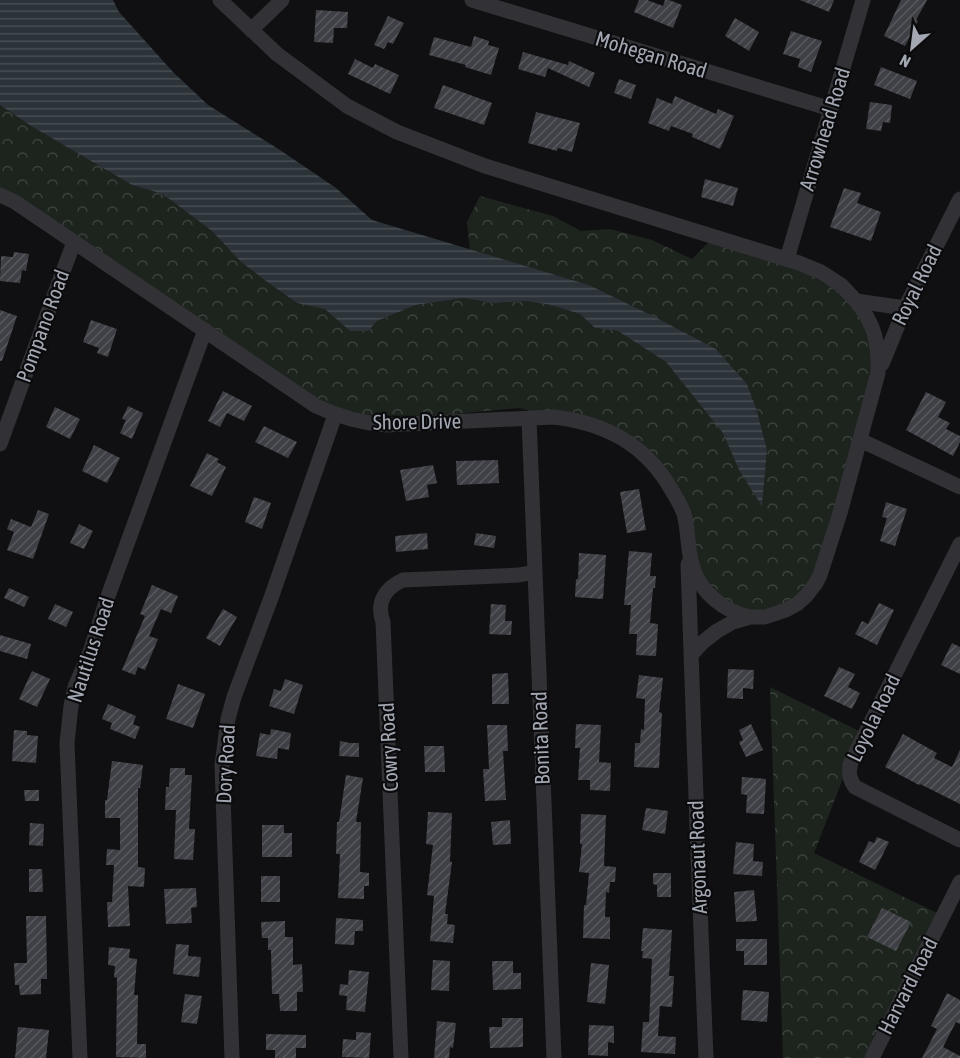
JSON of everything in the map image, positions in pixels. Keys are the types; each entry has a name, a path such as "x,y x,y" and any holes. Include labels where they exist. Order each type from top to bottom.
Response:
{"street":[{"path":"220,0 277,54 347,106 397,132 485,166 787,259 821,272 841,285 856,301 871,323 876,339 879,355 878,373 840,513 820,575 806,596 797,604 765,617 750,617 733,622 717,631 691,655"},
{"path":"251,30 282,0"},
{"name":"Mohegan Road","path":"472,0 831,109"},
{"name":"Arrowhead Road","path":"787,259 863,0"},
{"name":"Shore Drive","path":"0,195 15,202 316,406 335,415 365,423 386,425 555,417 576,420 618,435 650,460 665,478 677,499 683,513 692,568 699,581 719,603 734,612 750,617"},
{"name":"Royal Road","path":"878,373 905,308 960,199"},
{"name":"Pompano Road","path":"0,444 74,243"},
{"path":"856,301 905,308"},
{"name":"Nautilus Road","path":"80,1058 67,743 71,706 75,687 90,652 107,599 205,330"},
{"name":"Dory Road","path":"232,1058 222,765 224,742 234,697 335,415"},
{"name":"Bonita Road","path":"529,418 554,1058"},
{"path":"860,440 960,487"},
{"name":"Loyola Road","path":"960,544 850,762 849,769 849,776 855,787 960,840"},
{"name":"Shore Drive","path":"688,546 691,655"},
{"name":"Cowry Road","path":"401,1058 383,622 380,608 382,598 394,584 403,580 519,575 535,572"},
{"name":"Argonaut Road","path":"691,655 706,1058"},
{"name":"Harvard Road","path":"872,1058 960,882"}],"green space":[{"path":"0,105 31,126 132,185 168,198 212,231 240,261 297,303 325,308 350,331 368,331 377,321 416,305 463,298 494,303 526,301 551,305 580,314 595,328 618,331 666,362 724,433 740,472 762,505 767,450 757,411 747,384 716,349 589,285 470,250 467,222 480,196 553,216 581,231 610,229 652,240 692,259 715,236 762,250 854,298 881,352 812,590 778,612 748,612 723,601 698,569 689,527 630,438 519,408 432,416 341,415 0,193"},
{"path":"770,687 861,732 814,853 941,915 871,1058 783,1058"}],"shaded area":[{"path":"0,0 113,0 119,12 173,72 208,105 336,188 372,220 589,285 716,349 747,384 757,411 767,450 762,506 740,472 723,433 666,362 618,331 595,328 580,314 551,305 526,301 494,303 463,298 416,305 377,321 368,331 350,331 325,309 297,303 240,261 212,231 168,198 132,185 31,126 0,105"}],"building":[{"path":"639,0 647,0 663,6 665,0 669,0 682,5 673,28 634,12"},
{"path":"800,0 834,0 829,12"},
{"path":"901,0 927,0 905,46 884,36"},
{"path":"316,10 348,12 347,28 334,28 333,43 314,42"},
{"path":"388,16 404,23 393,44 388,42 384,49 374,45"},
{"path":"735,18 759,32 749,51 725,36"},
{"path":"791,31 822,41 811,72 798,67 800,59 783,54"},
{"path":"474,36 489,41 488,45 499,48 491,75 465,67 466,65 429,55 434,37 471,47"},
{"path":"523,52 568,65 569,61 595,73 589,87 548,68 545,77 518,69"},
{"path":"355,59 373,68 375,64 399,75 390,94 348,74"},
{"path":"881,67 917,81 910,99 874,85"},
{"path":"619,79 636,85 631,99 614,93"},
{"path":"443,85 492,103 484,125 434,108"},
{"path":"675,96 716,114 718,109 734,116 720,149 692,137 693,134 671,126 669,131 648,123 657,98 672,104"},
{"path":"870,102 892,105 890,123 883,122 881,131 866,129"},
{"path":"536,112 580,123 572,152 558,148 557,151 528,143"},
{"path":"705,179 738,188 733,206 701,197"},
{"path":"844,188 861,193 857,203 881,212 871,241 830,227"},
{"path":"14,252 29,254 26,271 22,270 20,283 0,281 1,256 13,257"},
{"path":"0,310 17,316 2,361 0,361"},
{"path":"91,320 117,329 108,357 97,353 99,348 83,342"},
{"path":"223,391 252,406 244,421 227,413 220,427 208,421"},
{"path":"926,392 946,402 938,417 950,423 946,429 960,436 960,442 953,456 906,430"},
{"path":"128,406 143,413 132,439 120,433 126,420 122,419"},
{"path":"55,407 80,419 70,439 46,427"},
{"path":"264,426 297,442 288,458 255,442"},
{"path":"94,445 120,458 107,483 82,471"},
{"path":"207,453 219,459 217,462 226,467 212,496 190,486"},
{"path":"498,460 499,483 457,485 456,461"},
{"path":"433,465 437,483 427,485 429,497 406,501 400,470"},
{"path":"639,489 646,530 627,533 620,492"},
{"path":"254,497 271,503 262,529 245,522"},
{"path":"886,502 907,509 895,546 880,541 887,518 882,517"},
{"path":"38,510 49,514 33,559 7,550 14,532 7,529 11,519 31,527"},
{"path":"79,524 93,531 84,549 70,543"},
{"path":"427,533 428,549 396,552 395,536"},
{"path":"476,533 496,536 494,548 474,545"},
{"path":"629,551 652,553 650,576 656,576 650,623 658,624 656,656 636,655 637,634 629,634 631,605 624,605"},
{"path":"579,553 606,555 603,599 575,597"},
{"path":"152,585 178,596 171,613 161,609 149,636 158,639 145,670 138,667 135,675 122,670 145,616 140,614"},
{"path":"9,588 29,597 24,607 4,598"},
{"path":"879,603 894,610 877,645 855,634 862,621 868,624"},
{"path":"55,604 73,612 66,627 48,619"},
{"path":"491,604 506,605 505,621 512,621 511,635 489,634"},
{"path":"223,609 237,617 220,646 206,638"},
{"path":"0,635 31,644 27,659 0,651"},
{"path":"952,643 960,647 960,674 941,665"},
{"path":"839,667 855,674 848,687 860,693 852,709 824,696"},
{"path":"728,669 754,670 753,689 743,688 743,699 727,698"},
{"path":"32,671 50,679 37,707 19,699"},
{"path":"508,673 509,704 492,704 492,674"},
{"path":"639,675 663,678 659,712 662,713 659,768 634,767 635,743 640,743 641,729 644,730 645,699 636,698"},
{"path":"285,679 303,685 294,714 269,706 274,689 281,691"},
{"path":"178,684 205,694 193,728 166,719"},
{"path":"108,704 136,716 133,724 140,727 135,739 110,729 112,723 102,719"},
{"path":"576,724 601,725 599,762 611,763 610,791 590,790 590,780 578,780 580,748 575,748"},
{"path":"751,724 763,750 746,757 739,742 743,740 739,730"},
{"path":"487,725 507,725 508,751 503,751 506,800 485,801 483,769 489,769"},
{"path":"271,729 291,733 289,750 278,748 277,759 256,756 260,733 270,735"},
{"path":"14,730 27,731 27,735 38,736 36,763 12,761"},
{"path":"903,734 937,753 934,758 952,767 960,750 960,804 885,767"},
{"path":"340,741 359,743 359,757 339,756"},
{"path":"424,746 444,746 445,772 425,772"},
{"path":"112,761 143,765 140,788 138,788 138,867 145,868 144,887 128,886 130,926 108,927 107,902 112,902 114,865 106,865 107,849 120,850 120,818 105,818 105,800 107,800"},
{"path":"170,768 185,768 185,775 192,775 189,829 195,829 193,860 174,859 176,810 165,810"},
{"path":"346,775 363,778 356,822 361,822 360,872 369,873 369,886 364,886 364,899 338,898 340,854 336,854 337,822 339,822"},
{"path":"742,777 766,779 764,814 746,813 747,795 741,794"},
{"path":"24,790 39,790 39,801 25,801"},
{"path":"646,808 668,811 665,834 642,830"},
{"path":"428,812 452,813 450,862 452,862 445,914 448,914 447,924 455,925 453,943 430,941 434,896 427,895 433,845 426,844"},
{"path":"581,814 606,815 604,866 616,867 615,882 610,882 609,893 606,892 605,917 610,917 610,939 583,938 584,905 586,905 589,873 579,872 582,844 580,844"},
{"path":"510,820 511,844 493,845 491,822"},
{"path":"30,823 44,824 43,846 29,845"},
{"path":"262,825 284,825 284,833 292,833 292,857 262,857"},
{"path":"877,837 889,842 875,870 859,862 869,841 874,843"},
{"path":"736,842 754,844 753,861 763,862 762,876 733,874"},
{"path":"29,869 42,869 43,892 29,892"},
{"path":"653,873 671,873 671,897 657,897 657,885 653,884"},
{"path":"261,876 280,876 280,902 261,902"},
{"path":"196,888 197,907 191,908 192,923 166,924 164,889"},
{"path":"754,890 757,921 736,922 734,892"},
{"path":"882,908 911,922 896,951 867,937"},
{"path":"26,916 46,916 47,979 41,979 41,994 20,995 19,985 15,985 14,963 27,963"},
{"path":"336,918 363,920 363,931 355,931 354,945 335,944"},
{"path":"285,921 285,937 293,937 293,965 302,964 303,992 297,992 297,1011 280,1011 279,994 272,994 271,950 268,950 268,938 262,938 261,922"},
{"path":"643,928 672,930 669,976 674,976 672,1007 660,1006 658,1036 676,1037 675,1054 641,1052 643,1022 649,1022 652,959 642,958"},
{"path":"736,939 767,939 767,965 744,965 744,951 736,951"},
{"path":"176,944 189,945 188,956 201,957 199,977 173,974"},
{"path":"109,947 130,949 129,958 137,959 134,995 138,995 137,1044 146,1044 146,1058 116,1057 117,978 114,977 115,966 108,965"},
{"path":"433,960 450,961 449,991 431,990"},
{"path":"492,961 513,961 513,973 521,973 521,989 493,990"},
{"path":"591,963 609,965 605,1004 587,1002"},
{"path":"349,970 369,972 365,1012 346,1010 347,996 339,995 340,984 348,985"},
{"path":"743,990 769,992 767,1022 741,1020"},
{"path":"947,993 960,1000 960,1024 956,1022 943,1047 960,1058 922,1058 937,1029 931,1026"},
{"path":"185,994 202,996 197,1024 181,1022"},
{"path":"502,1018 523,1018 523,1047 490,1048 489,1027 502,1027"},
{"path":"437,1021 456,1023 453,1048 450,1047 449,1058 434,1058"},
{"path":"589,1025 614,1026 614,1043 608,1042 608,1056 588,1055"},
{"path":"18,1027 49,1030 46,1058 15,1058"},
{"path":"356,1032 371,1033 369,1058 342,1057 343,1039 356,1040"},
{"path":"266,1034 306,1035 306,1048 296,1048 296,1058 275,1058 275,1050 266,1050"}]}
